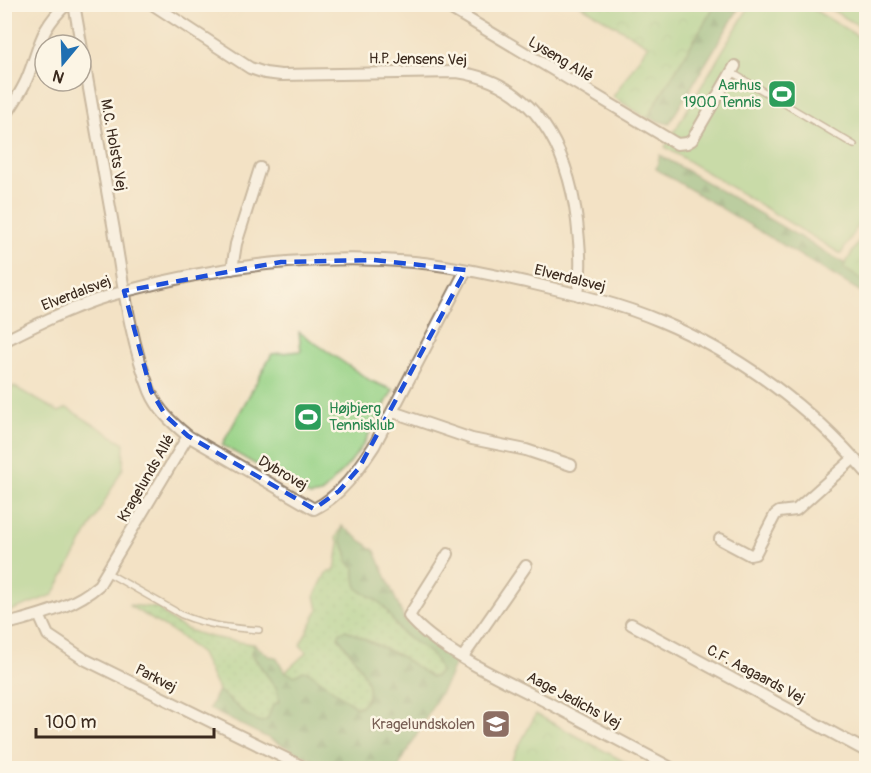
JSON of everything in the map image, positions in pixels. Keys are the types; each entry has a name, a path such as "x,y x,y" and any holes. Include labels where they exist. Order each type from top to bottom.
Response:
{"street":[{"path":"4,118 25,82 41,37 52,18 67,4"},
{"name":"M.C. Holsts Vej","path":"74,4 124,291"},
{"name":"H.P. Jensens Vej","path":"152,4 250,68 265,74 457,72 472,74 498,84 521,99 540,118 556,142 572,187 582,265 578,295"},
{"name":"Lyseng Allé","path":"443,4 676,144 692,140 733,69"},
{"path":"232,268 236,244 260,168"},
{"name":"Elverdalsvej","path":"4,341 42,322 124,291 232,268 281,262 374,260 414,262 466,270 578,295 617,305 659,320 733,358 781,392 840,442 867,472"},
{"name":"Dybrovej","path":"188,436 314,509 339,491 359,468 393,412 466,270"},
{"name":"Kragelunds Allé","path":"4,625 74,603 99,585 188,436 166,416 151,391 139,355 124,291"},
{"path":"393,412 472,439 526,450 571,465"},
{"path":"720,539 750,555 755,554 774,515 779,512 796,510 854,458"},
{"name":"Aage Jedichs Vej","path":"448,554 409,615 430,636 463,657 671,768"},
{"path":"463,657 526,566"},
{"name":"Parkvej","path":"39,615 48,635 75,654 305,768"},
{"name":"C.F. Aagaards Vej","path":"631,624 867,751"}],"lane":[{"path":"733,69 854,145"},
{"path":"108,573 195,620 218,627 260,630"}],"highlighted area":[{"path":"374,260 466,270 359,468 339,491 314,509 188,436 166,416 151,391 124,291 281,262"}],"green space":[{"path":"580,5 715,5 647,118 613,97 648,45"},
{"path":"715,5 741,5 669,124 647,118"},
{"name":"Aarhus 1900 Tennis","path":"750,5 806,5 866,41 866,212 841,254 665,147"},
{"path":"823,5 866,5 866,30"},
{"path":"660,155 866,276 866,295 656,169"},
{"path":"866,229 866,282 843,268"},
{"name":"Højbjerg Tennisklub","path":"299,332 371,381 393,390 363,445 349,464 321,494 310,496 222,445 272,354 301,351"},
{"path":"13,386 59,412 67,408 124,443 123,468 53,595 5,613 4,401"},
{"path":"342,526 341,540 347,552 347,559 355,568 356,583 361,591 383,606 405,636 434,657 440,672 435,677 431,677 400,656 346,630 338,637 357,663 367,684 368,693 365,702 357,708 285,672 307,652 300,645 318,610 315,595 326,573 335,570 339,543 336,538"},
{"path":"342,526 375,551 405,621 436,647 456,660 448,679 398,768 329,768 209,709 218,690 249,717 261,722 267,720 273,705 279,702 277,689 251,653 254,644 269,656 276,657 285,672 295,676 303,671 309,672 357,708 365,702 368,693 367,683 357,662 338,637 340,632 346,630 400,656 431,677 435,677 440,672 434,657 405,635 383,606 358,588 355,568 348,563 347,552 341,540"},
{"path":"128,605 158,608 178,625 202,635 254,644 251,653 277,689 279,702 273,705 267,720 261,722 249,717 218,690 201,654 178,635"},
{"path":"536,714 636,768 507,768"}],"place":[{"name":"Aarhus 1900 Tennis","path":"782,94"},
{"name":"Højbjerg Tennisklub","path":"308,417"},
{"name":"Kragelundskolen","path":"496,724"}]}
